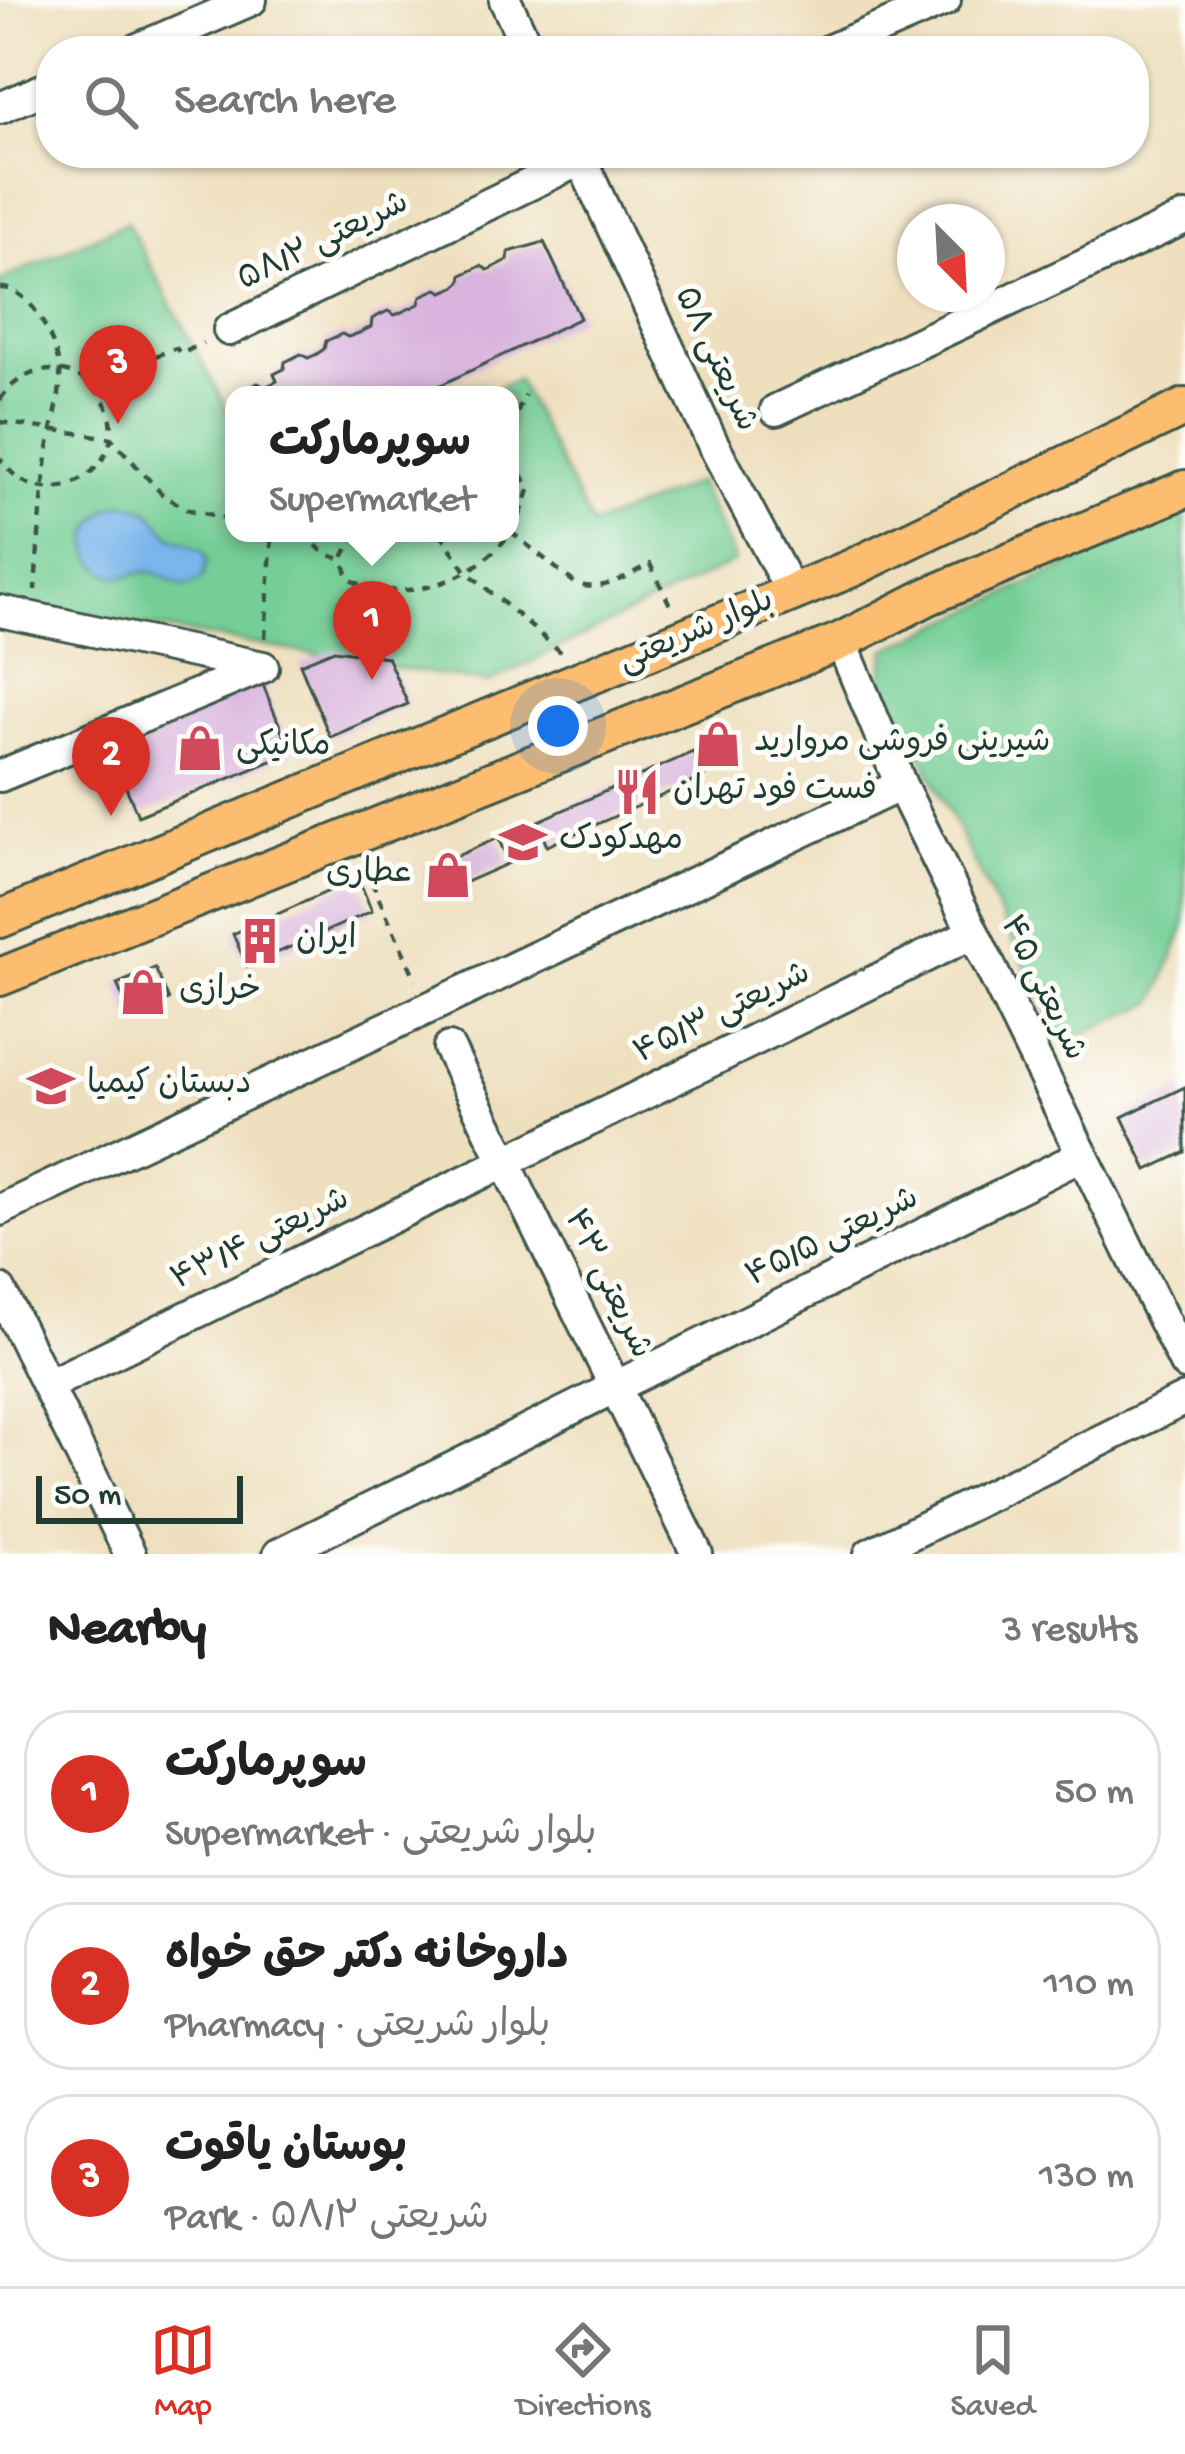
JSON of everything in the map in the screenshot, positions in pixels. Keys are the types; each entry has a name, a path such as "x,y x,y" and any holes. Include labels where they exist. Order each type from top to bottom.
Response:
{"main road":[{"name":"بلوار شریعتی","path":"0,919 792,593 1185,407"},
{"name":"بلوار شریعتی","path":"0,977 841,641 929,596 1182,494"}],"street":[{"path":"167,36 250,0"},
{"path":"505,0 522,36"},
{"path":"862,36 945,0"},
{"path":"0,108 36,92"},
{"name":"شریعتی ۵۸/۲","path":"229,329 557,168"},
{"name":"شریعتی ۵۸","path":"590,168 712,442 792,593"},
{"path":"776,410 1185,218"},
{"path":"0,611 263,668"},
{"name":"شریعتی ۴۵","path":"841,641 901,784 1185,1364"},
{"path":"0,776 263,668"},
{"path":"0,1210 901,784"},
{"name":"شریعتی ۴۵/۳","path":"505,1162 973,933"},
{"name":"شریعتی ۴۳","path":"449,1048 697,1554"},
{"name":"شریعتی ۴۵/۵","path":"279,1554 1083,1155"},
{"name":"شریعتی ۴۳/۴","path":"48,1384 505,1162"},
{"path":"0,1290 130,1554"},
{"path":"871,1554 1185,1400"}],"path":[{"path":"0,288 10,288 26,299 46,332 60,370 43,488 32,618"},
{"path":"88,382 176,348 181,354 229,329"},
{"path":"0,400 29,374 60,370 88,382 107,407 111,438 106,453 87,477 58,489 15,476 0,458"},
{"path":"519,408 525,394"},
{"path":"0,422 111,438 162,494 186,509 225,518"},
{"path":"519,474 529,490 519,513"},
{"path":"519,538 577,584 601,588 650,564 672,608 687,601"},
{"path":"263,668 271,542"},
{"path":"312,542 325,554 342,559"},
{"path":"351,542 342,559 349,579 389,592 414,589 466,571 502,542"},
{"path":"446,542 466,571 562,652"},
{"path":"352,838 429,1008"}],"green space":[{"path":"127,222 225,405 225,542 519,542 519,386 503,386 517,379 592,526 698,482 735,561 488,683 0,602 0,281"},
{"path":"1185,511 1185,926 1155,1002 1063,1043 882,676 886,650"}],"water":[{"path":"126,503 148,510 172,537 202,550 207,559 203,578 186,587 151,572 112,575 96,563 89,542 96,521 114,506"}],"building":[{"path":"544,242 580,318 439,386 267,386 277,381 274,374 284,369 285,362 301,354 308,358 324,349 326,341 359,333 388,311 395,315 419,304 421,296 455,287 462,275 481,266 488,270 508,260 509,252"},
{"path":"334,650 387,657 408,704 330,737 300,664"},
{"path":"261,680 291,753 138,816 109,746"},
{"path":"693,752 704,777 547,846 537,822"},
{"path":"498,838 509,863 434,896 423,871"},
{"path":"358,878 372,911 247,966 233,934"},
{"name":"خرازی","path":"155,968 169,1000 131,1016 117,984"},
{"path":"1185,1087 1185,1152 1147,1170 1122,1117"}],"place":[{"name":"بوستان یاقوت","path":"118,424"},
{"name":"سوپرمارکت","path":"372,680"},
{"name":"شیرینی فروشی مروارید","path":"718,744"},
{"name":"مکانیکی","path":"200,748"},
{"name":"فست فود تهران","path":"637,792"},
{"name":"داروخانه دکتر حق خواه","path":"111,816"},
{"name":"مهدکودک","path":"523,842"},
{"name":"عطاری","path":"448,875"},
{"name":"ایران","path":"260,941"},
{"name":"خرازی","path":"143,992"},
{"name":"دبستان کیمیا","path":"51,1086"}]}
